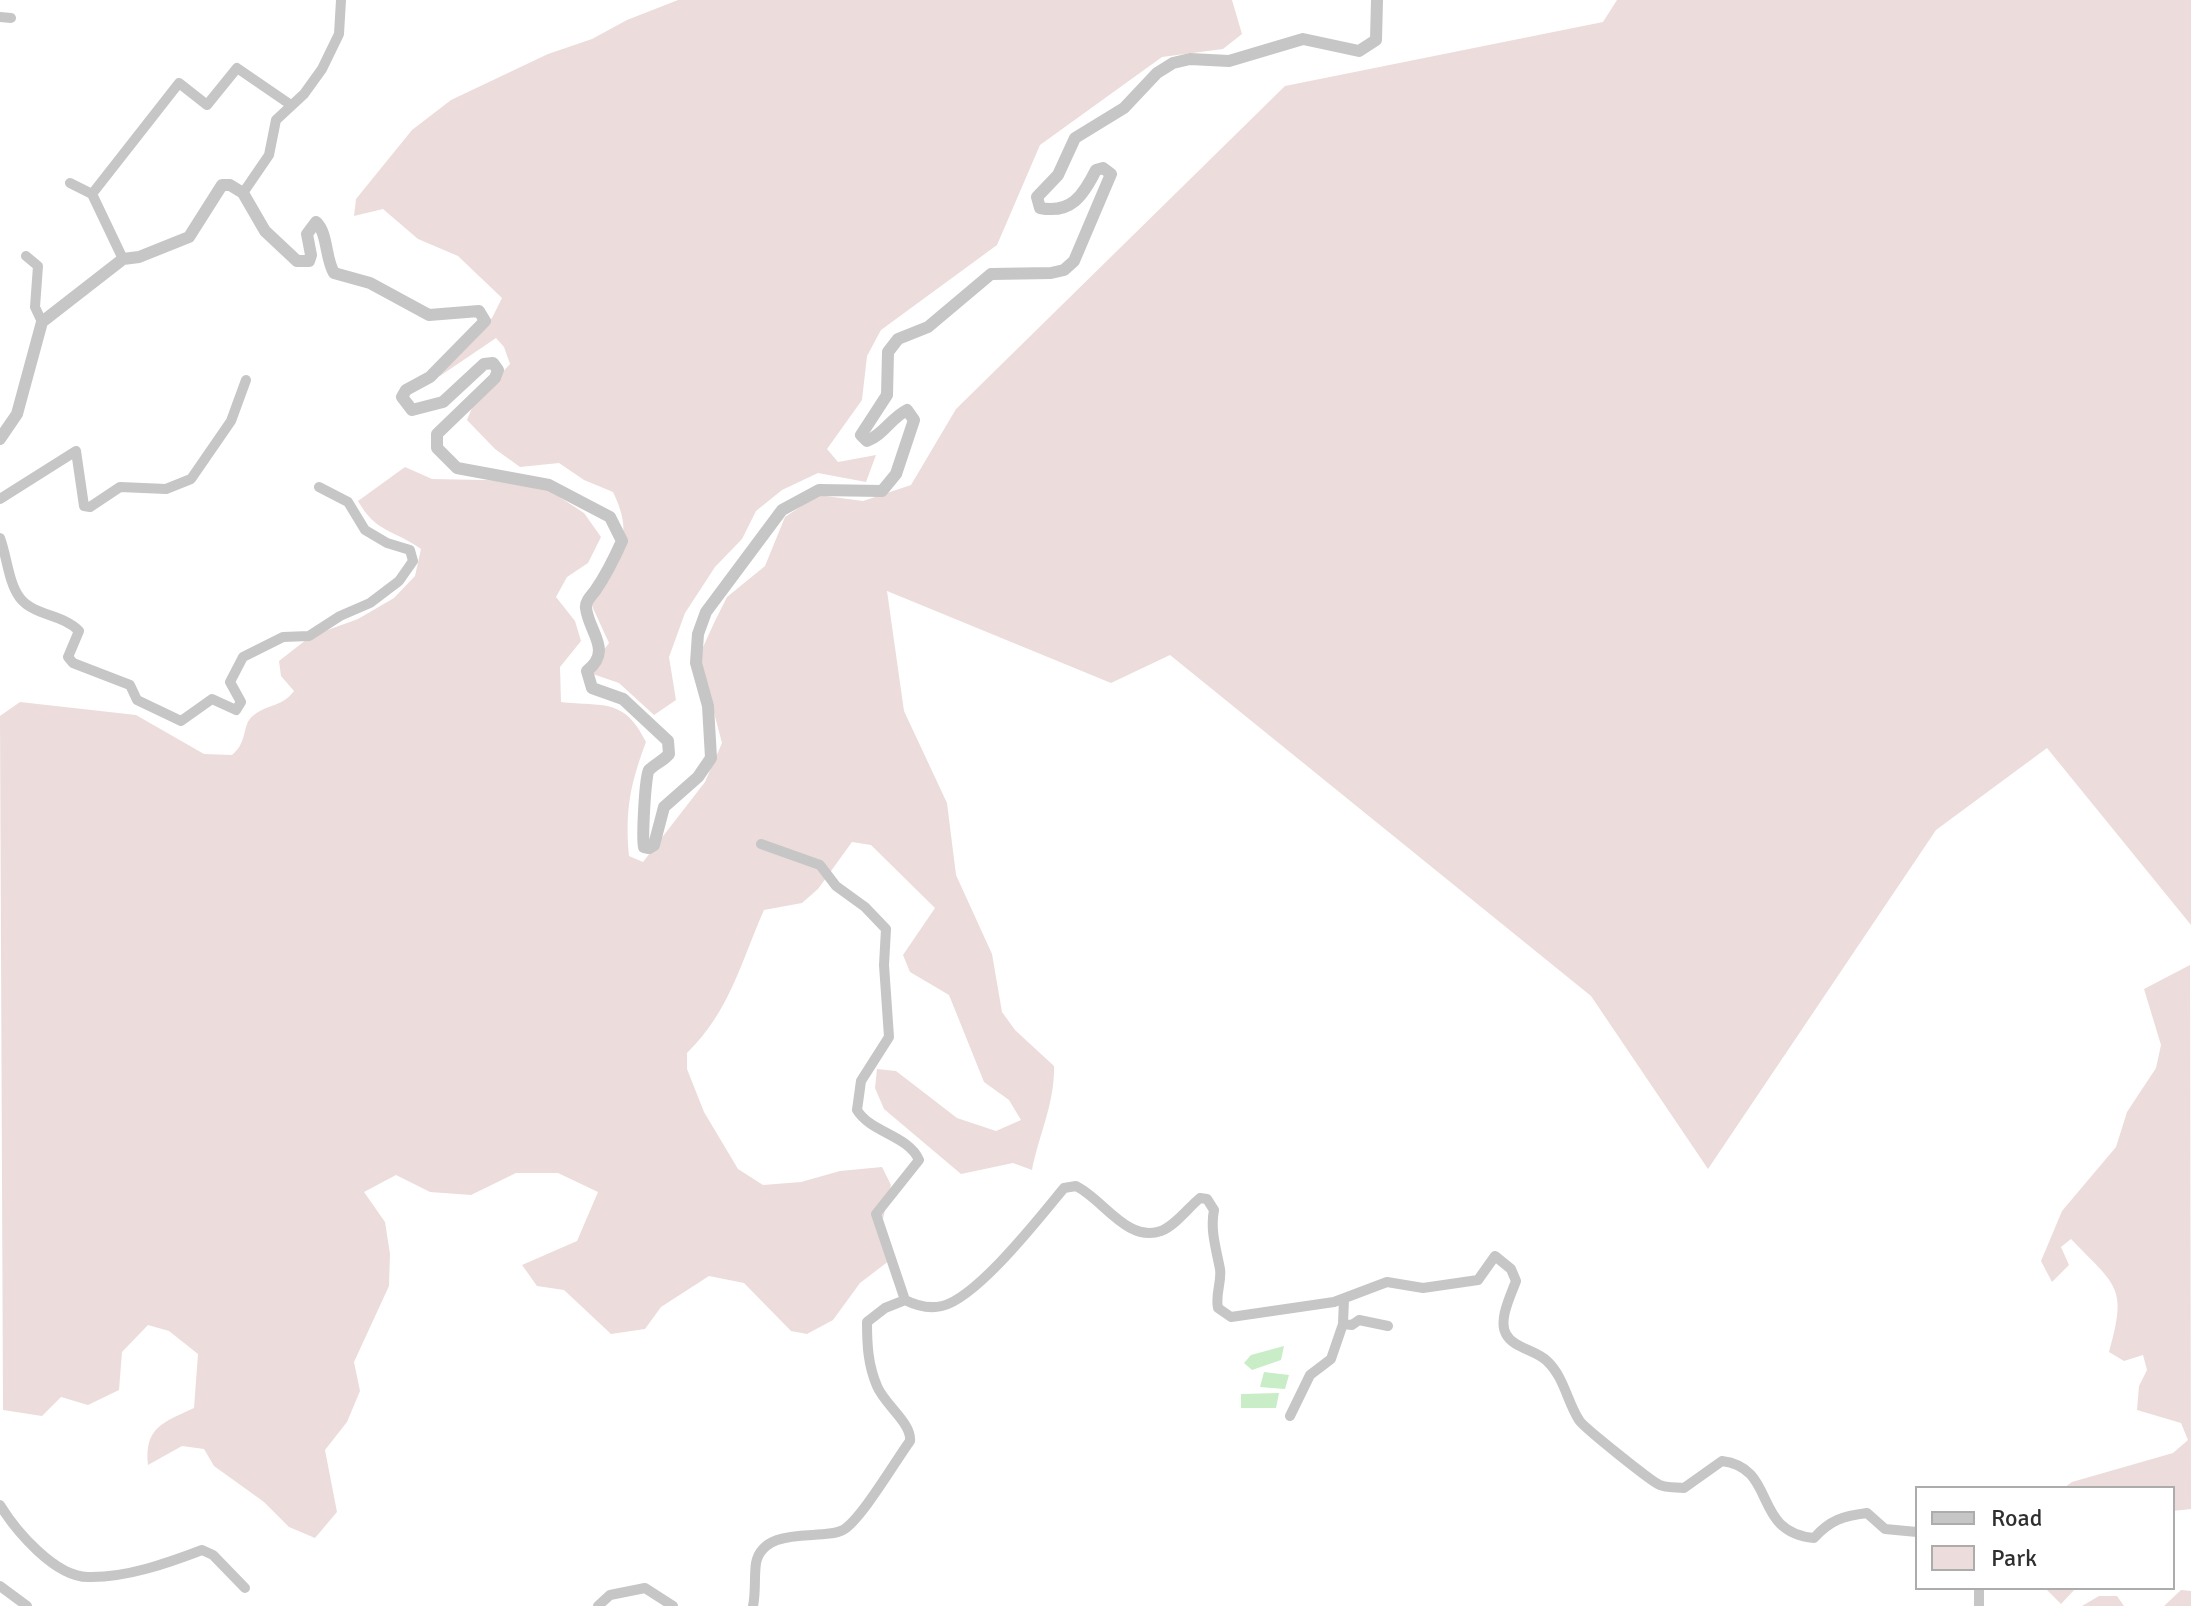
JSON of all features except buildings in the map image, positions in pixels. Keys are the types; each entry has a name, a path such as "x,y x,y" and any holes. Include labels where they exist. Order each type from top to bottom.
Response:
{"street":[{"path":"243,193 269,155 276,120 322,69 339,34 341,0"},
{"path":"0,439 17,414 42,322 123,259 139,257 189,237 222,185 230,185 243,193 265,231 297,261 309,261 311,255 307,234 316,222 322,231 326,261 334,273 370,283 429,315 479,311 484,314 485,321 430,377 406,390 402,397 412,410 443,402 484,364 493,363 498,370 495,378 437,434 437,448 457,468 549,485 610,517 622,541 610,570 587,601 586,609 597,631 600,650 596,664 587,671 587,681 592,688 623,699 657,727 668,741 669,754 650,770 645,781 647,806 642,841 644,847 649,848 654,845 664,807 702,774 711,758 708,706 696,663 698,634 706,612 782,510 819,490 882,491 896,474 914,420 912,414 907,410 900,413 875,438 867,441 861,435 887,395 888,352 898,339 928,327 991,274 1051,273 1064,270 1074,261 1111,174 1103,168 1096,170 1083,194 1067,209 1040,208 1037,197 1058,175 1075,138 1127,105 1162,69 1185,59 1229,61 1303,39 1359,51 1376,40 1377,0"},
{"path":"92,194 179,83 207,105 237,68 291,105"},
{"path":"70,183 92,194 123,259"},
{"path":"26,256 38,266 35,307 42,322"},
{"path":"0,499 76,451 84,506 90,507 120,487 166,489 191,479 231,421 246,380"},
{"path":"0,538 21,600 68,619 79,631 68,657 73,663 130,685 137,700 181,721 212,699 236,710 241,702 230,682 243,657 283,637 309,636 340,616 370,603 399,581 413,561 410,550 387,543 365,530 348,502 319,487"},
{"path":"761,844 820,865 836,886 865,907 886,929 884,965 889,1037 861,1081 857,1110 864,1120 901,1142 919,1160 876,1214 905,1300"},
{"path":"753,1606 758,1584 756,1563 767,1548 791,1536 841,1531 857,1516 910,1441 911,1436 878,1389 867,1352 867,1322 885,1308 905,1300 925,1307 944,1306 967,1294 1025,1238 1064,1188 1076,1186 1106,1206 1125,1226 1145,1232 1163,1230 1200,1198 1207,1199 1214,1210 1211,1225 1221,1271 1216,1296 1218,1308 1231,1317 1344,1299 1387,1282 1423,1288 1478,1280 1489,1261 1495,1256 1503,1259 1516,1281 1503,1323 1505,1333 1511,1340 1546,1360 1564,1384 1579,1420 1593,1437 1621,1453 1660,1485 1684,1488 1722,1461 1739,1463 1755,1477 1767,1511 1795,1536 1814,1538 1840,1517 1867,1513 1885,1529 1915,1532"},
{"path":"1290,1416 1310,1375 1331,1359 1343,1324 1344,1299"},
{"path":"1343,1324 1352,1325 1359,1320 1388,1326"},
{"path":"0,1505 18,1534 62,1568 86,1578 160,1566 202,1550 213,1555 245,1588"},
{"path":"0,1586 27,1606"},
{"path":"598,1606 610,1595 645,1588 673,1606"}],"green space":[{"path":"678,0 1232,0 1242,34 1223,49 1162,57 1040,145 997,245 881,330 867,356 862,400 827,449 838,462 876,455 866,482 818,473 782,490 756,511 742,539 715,567 685,613 669,657 676,700 654,715 619,683 587,672 609,643 586,593 614,557 623,536 620,509 613,492 584,480 559,463 520,467 495,449 467,420 474,403 510,364 504,347 496,338 440,376 441,367 492,318 502,298 458,256 418,239 383,209 354,216 356,199 412,130 451,100 548,54 592,39 627,20"},
{"path":"1617,0 2191,0 2191,925 2047,748 1936,830 1708,1169 1591,996 1170,655 1111,683 887,591 904,711 947,803 956,875 992,954 1002,1012 1015,1030 1054,1066 1049,1106 1032,1170 1013,1163 961,1174 884,1109 875,1088 877,1069 896,1071 957,1118 996,1131 1021,1120 1009,1100 984,1082 949,995 910,972 903,955 935,908 871,845 852,842 818,889 802,903 764,910 724,1004 687,1053 687,1069 704,1112 738,1169 763,1185 801,1182 840,1171 882,1167 891,1185 882,1223 894,1257 860,1283 833,1320 807,1334 791,1331 744,1283 709,1276 661,1307 645,1329 611,1334 564,1290 537,1286 522,1265 577,1241 598,1192 558,1173 516,1173 471,1195 430,1192 396,1175 364,1192 385,1222 390,1254 389,1286 354,1362 360,1391 347,1422 325,1450 337,1512 315,1538 289,1527 264,1502 214,1466 204,1449 182,1446 148,1465 149,1442 153,1434 165,1422 194,1408 198,1354 169,1331 148,1325 122,1352 119,1390 88,1405 61,1397 42,1416 3,1410 0,716 20,702 136,715 204,754 232,755 241,744 250,719 259,711 285,700 294,691 281,676 279,661 311,636 358,619 394,598 415,576 421,549 378,525 358,501 405,467 432,479 535,481 584,513 601,537 588,563 567,577 556,597 575,621 581,641 560,667 561,702 601,705 621,711 638,728 646,742 628,811 629,856 643,862 705,782 722,743 699,656 727,597 765,566 785,517 818,495 863,501 911,485 956,409 1285,86 1603,22"},
{"path":"2190,965 2191,1509 2175,1511 2175,1486 2067,1486 2173,1453 2188,1440 2181,1423 2137,1410 2139,1386 2147,1370 2143,1355 2124,1361 2109,1352 2115,1330 2117,1300 2114,1288 2099,1267 2071,1239 2061,1247 2069,1265 2052,1282 2041,1261 2062,1211 2116,1147 2127,1112 2156,1068 2161,1045 2144,989"},
{"path":"2047,1590 2074,1590 2061,1604"},
{"path":"2181,1590 2191,1591 2191,1606 2164,1606"},
{"path":"2099,1596 2117,1596 2124,1606 2082,1606"}],"shaded area":[{"path":"1284,1346 1281,1360 1252,1370 1244,1363 1251,1355"},
{"path":"1264,1372 1289,1375 1285,1389 1260,1387"},
{"path":"1279,1393 1276,1408 1241,1408 1241,1394"}]}
